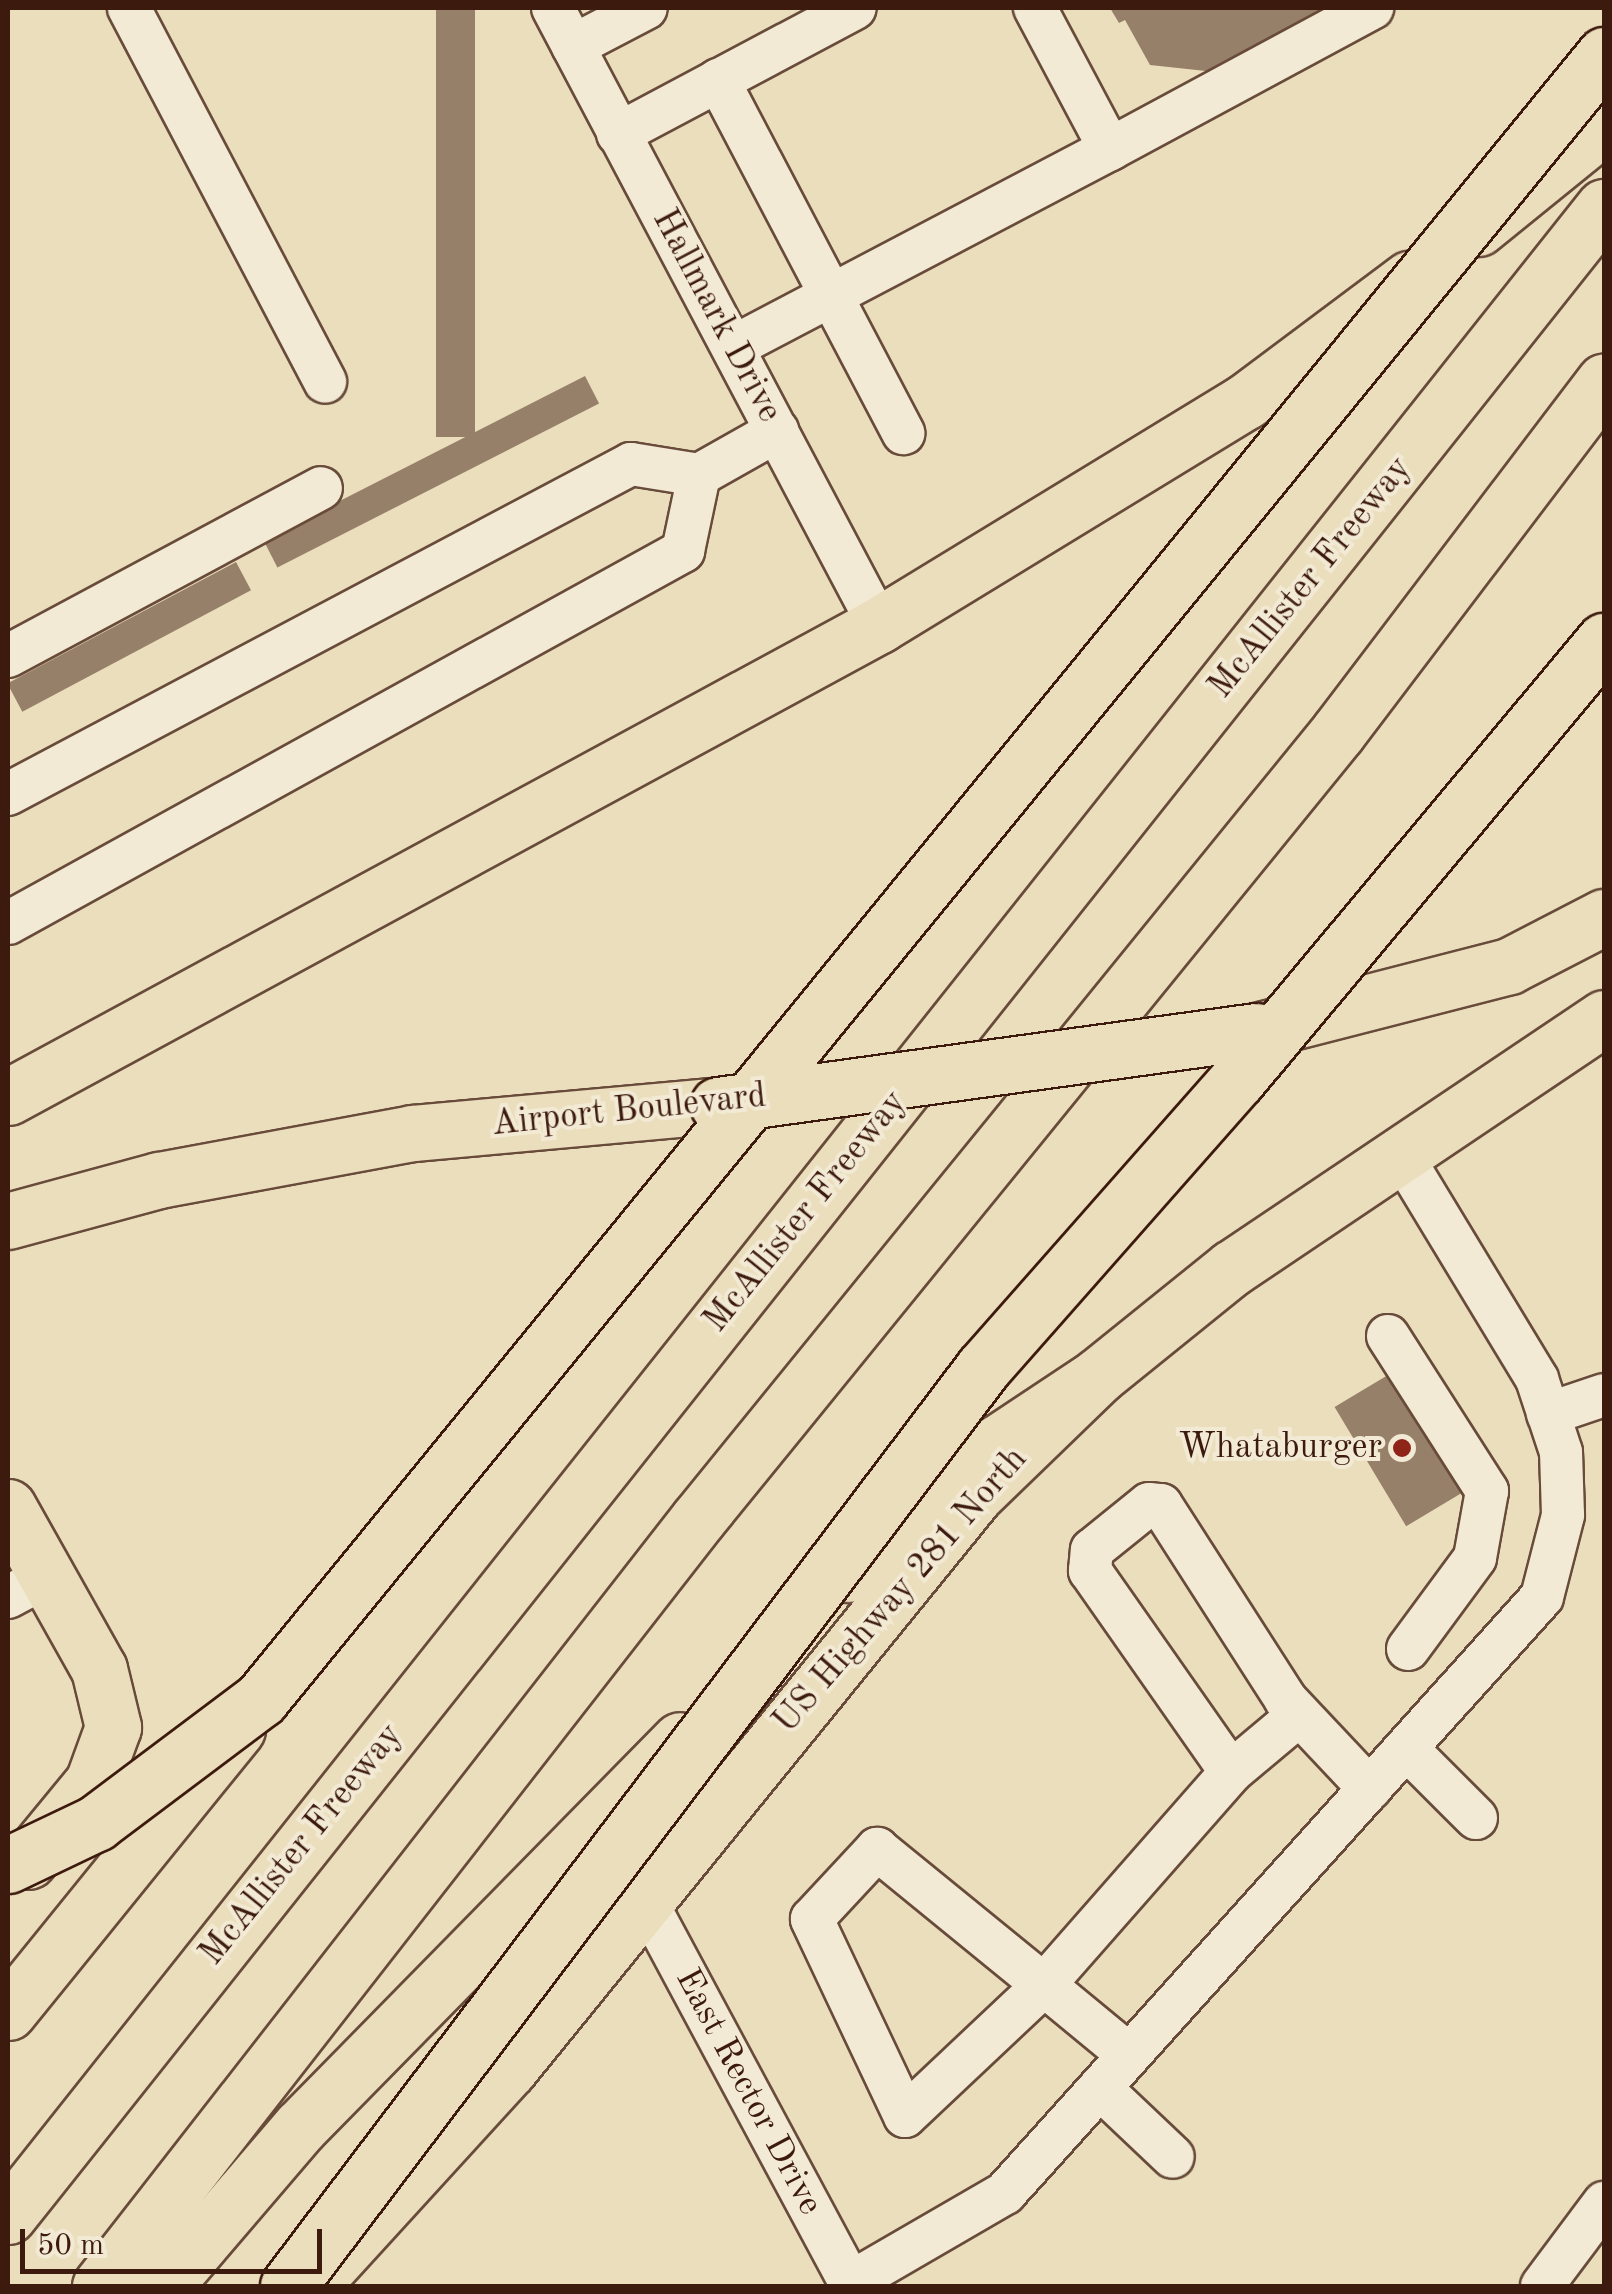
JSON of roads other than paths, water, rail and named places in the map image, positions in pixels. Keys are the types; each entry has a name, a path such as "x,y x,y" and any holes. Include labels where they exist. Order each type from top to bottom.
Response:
{"main road":[{"path":"8,2012 1604,55"},
{"path":"12,1092 878,625 1246,400 1604,126"},
{"name":"McAllister Freeway","path":"8,2216 1604,207"},
{"path":"100,2286 698,1519 1338,732 1604,382"},
{"path":"288,2286 983,1368 1238,1079 1604,641"},
{"name":"Airport Boulevard","path":"8,1222 159,1180 413,1132 718,1105 1256,1031 1509,966 1604,917"},
{"name":"US Highway 281 North","path":"310,2286 510,2068 644,1898 976,1494 1098,1376 1232,1268 1604,1018"},
{"path":"164,2286 300,2127 946,1477 1098,1376"},
{"path":"8,1507 27,1587 99,1669 113,1727 93,1782 8,1886"},
{"path":"8,1865 96,1823 261,1699"},
{"path":"8,2177 143,2046"}],"street":[{"path":"129,8 325,382"},
{"name":"Hallmark Drive","path":"553,8 878,625"},
{"path":"573,46 646,8"},
{"path":"618,134 855,8"},
{"path":"1034,8 1110,149"},
{"path":"733,347 1372,8"},
{"path":"718,80 903,433"},
{"path":"8,794 630,464 698,475 777,432"},
{"path":"8,922 683,551 698,475"},
{"path":"8,656 322,488"},
{"path":"851,2285 1005,2193 1542,1597 1564,1515 1561,1452 1537,1379 1401,1154"},
{"path":"1388,1336 1487,1491 1475,1558 1408,1649"},
{"path":"1548,1414 1604,1394"},
{"path":"1231,1772 1090,1571 1092,1550 1149,1504 1161,1505 1299,1715 1370,1789"},
{"path":"1130,2055 1044,1985 877,1849 812,1919 905,2116 1044,1985 1231,1772 1299,1715"},
{"path":"1406,1748 1476,1818"},
{"name":"East Rector Drive","path":"644,1898 851,2285"},
{"path":"1100,2088 1173,2157"},
{"path":"1542,2286 1604,2203"}],"place":[{"name":"Whataburger","path":"1402,1448"}]}
